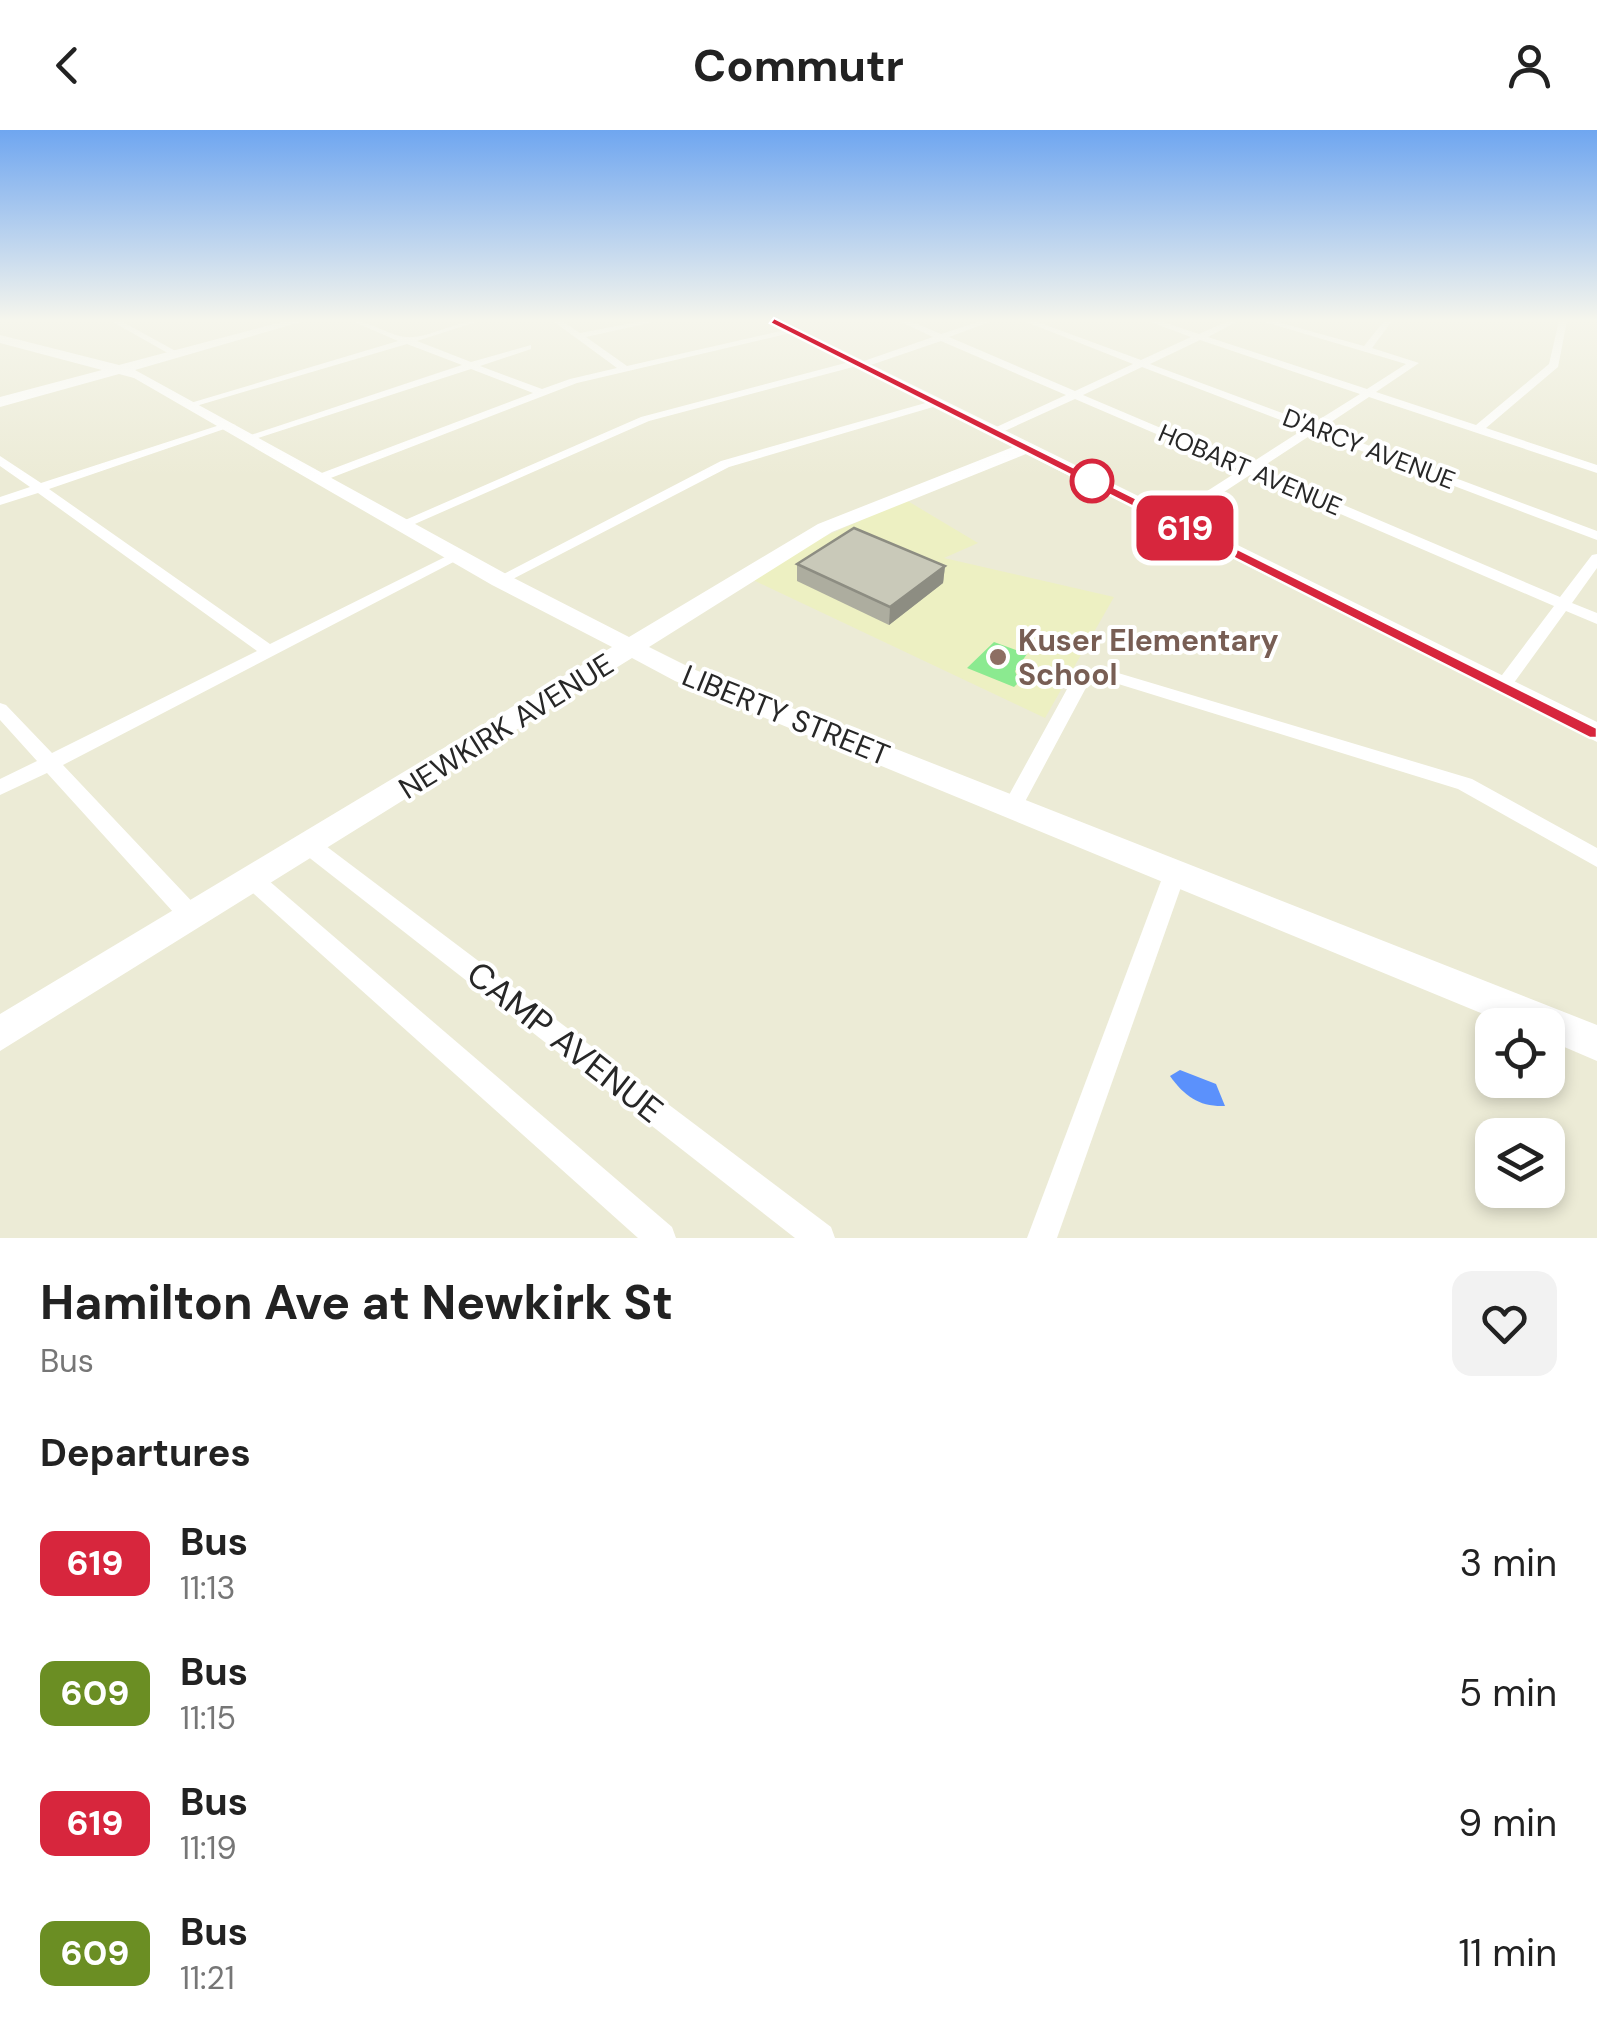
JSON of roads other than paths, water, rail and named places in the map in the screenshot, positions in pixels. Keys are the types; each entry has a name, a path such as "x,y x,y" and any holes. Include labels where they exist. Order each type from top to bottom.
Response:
{"street":[{"path":"0,402 107,373"},
{"name":"LIBERTY STREET","path":"129,373 241,431 500,580 629,649 1597,1043"},
{"path":"192,404 296,373"},
{"path":"0,501 442,373"},
{"path":"488,373 542,394"},
{"path":"323,477 542,394 616,373"},
{"path":"402,524 645,418 824,373"},
{"path":"877,373 1597,734"},
{"name":"HOBART AVENUE","path":"1025,373 1597,619"},
{"path":"994,432 1122,373"},
{"name":"D'ARCY AVENUE","path":"1164,373 1597,536"},
{"path":"1310,373 1597,469"},
{"path":"1170,521 1398,373"},
{"path":"1478,429 1545,373"},
{"path":"500,580 725,464 936,402"},
{"name":"NEWKIRK AVENUE","path":"0,1034 824,528 1026,448"},
{"path":"0,460 269,651"},
{"path":"0,788 458,556"},
{"path":"1502,687 1597,558"},
{"path":"1012,806 1088,673 1109,674 1464,784 1597,858"},
{"path":"0,709 192,917"},
{"name":"CAMP AVENUE","path":"310,846 820,1238"},
{"path":"1042,1238 1176,874"},
{"path":"253,880 660,1238"}],"water":[{"path":"1180,1070 1216,1084 1225,1106 1208,1105 1187,1095 1170,1076"}],"place":[{"name":"Kuser Elementary School","path":"998,657"}]}
